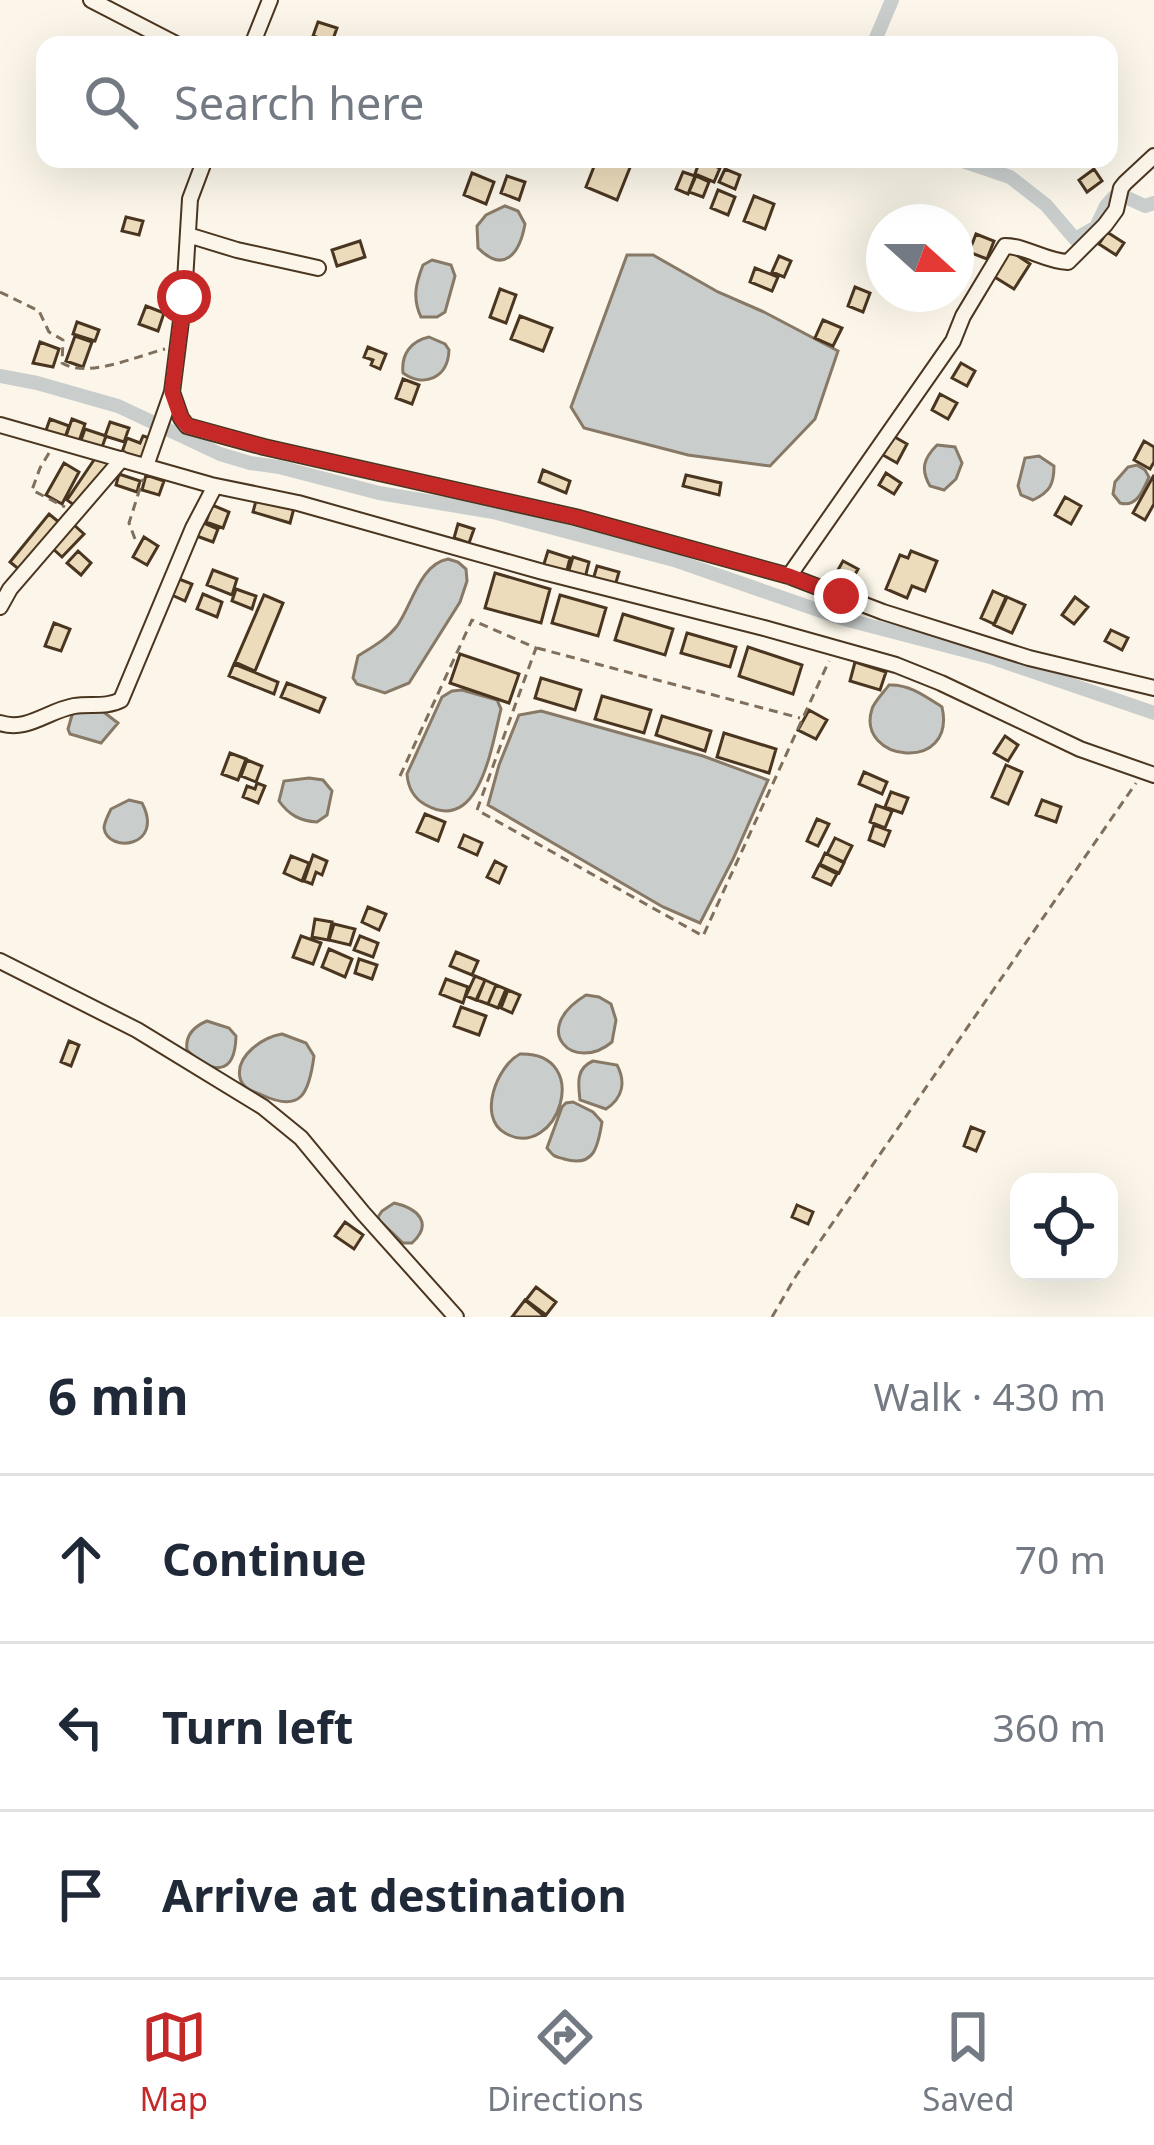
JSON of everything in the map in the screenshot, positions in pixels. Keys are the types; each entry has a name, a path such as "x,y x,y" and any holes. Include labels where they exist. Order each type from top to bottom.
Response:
{"street":[{"path":"91,0 161,36"},
{"path":"256,36 270,0"},
{"path":"789,576 953,341 1004,246 1068,262 1116,210 1125,183 1154,156"},
{"path":"146,466 172,392 190,200 202,168"},
{"path":"188,235 319,268"},
{"path":"172,392 188,426 209,433 506,499 789,576 883,612 1029,658 1154,688"},
{"path":"0,425 910,671 1050,736 1149,774"},
{"path":"0,607 10,589 122,459"},
{"path":"0,723 15,728 78,705 111,705 121,700 215,486"},
{"path":"0,962 137,1030 263,1108 301,1138 456,1317"}],"path":[{"path":"0,292 38,311 49,332 62,340 62,363 73,370 178,346"},
{"path":"52,454 45,456 32,492 77,513"},
{"path":"135,539 129,523 146,466"},
{"path":"400,776 472,620 536,648 802,719"},
{"path":"536,648 477,810 703,936 835,649"},
{"path":"772,1317 796,1276 1149,774"}],"shaded area":[{"path":"505,206 518,211 525,224 515,251 496,260 478,248 477,226 486,215"},
{"path":"627,255 653,255 838,351 815,419 770,466 688,455 584,428 571,407"},
{"path":"432,260 451,265 455,276 445,312 421,317 417,284 423,265"},
{"path":"429,337 449,350 440,374 419,380 403,373 409,349"},
{"path":"937,445 955,447 962,463 956,479 944,490 930,486 924,469"},
{"path":"1039,456 1054,466 1053,478 1050,487 1033,500 1021,495 1018,486 1025,458"},
{"path":"1137,465 1149,477 1135,500 1120,503 1113,494 1115,482 1128,467"},
{"path":"448,559 466,569 467,581 460,602 409,683 385,693 357,684 353,678 358,656 393,631 430,569"},
{"path":"889,685 910,689 942,707 943,728 935,743 906,753 878,740 871,727 872,709"},
{"path":"462,690 497,700 501,709 480,781 459,808 444,811 418,799 407,774 442,697"},
{"path":"101,710 118,723 101,743 70,734 72,715"},
{"path":"541,711 703,756 768,780 700,923 663,907 488,805 519,715"},
{"path":"323,780 332,791 327,815 317,822 295,816 279,801 284,781"},
{"path":"129,800 142,803 146,829 133,842 115,841 104,828 106,821 111,809"},
{"path":"586,995 611,1004 616,1020 612,1042 584,1053 563,1044 559,1034 569,1008"},
{"path":"207,1021 229,1028 236,1036 227,1065 205,1064 187,1050 192,1032"},
{"path":"282,1034 306,1043 314,1056 306,1090 286,1102 252,1091 240,1078 246,1055 259,1043"},
{"path":"520,1054 543,1058 557,1070 562,1086 552,1121 540,1133 524,1138 497,1126 491,1104 504,1069"},
{"path":"593,1061 617,1065 620,1071 619,1095 606,1109 580,1100 581,1072"},
{"path":"573,1102 602,1122 593,1153 582,1161 557,1157 547,1148 562,1107"},
{"path":"394,1203 420,1217 422,1229 412,1243 403,1243 378,1217"}],"building":[{"path":"318,22 337,28 334,36 313,36"},
{"path":"593,168 630,168 617,200 586,187"},
{"path":"697,168 720,168 714,182 695,174"},
{"path":"725,169 740,175 735,189 719,182"},
{"path":"1094,169 1102,181 1087,192 1079,180"},
{"path":"683,172 695,176 688,194 676,189"},
{"path":"472,173 494,182 486,204 464,195"},
{"path":"507,176 525,182 519,200 501,193"},
{"path":"696,176 709,182 703,197 689,192"},
{"path":"718,190 735,197 728,215 711,208"},
{"path":"754,196 774,204 765,229 744,221"},
{"path":"126,217 143,221 139,235 122,231"},
{"path":"1107,232 1124,243 1116,255 1099,244"},
{"path":"976,234 994,241 987,259 974,254"},
{"path":"360,241 365,257 337,266 332,250"},
{"path":"1009,250 1030,264 1014,289 993,276"},
{"path":"779,256 791,261 784,277 772,272"},
{"path":"755,268 778,277 772,291 750,282"},
{"path":"855,287 866,291 863,312 848,306"},
{"path":"500,289 516,295 506,323 490,317"},
{"path":"146,306 164,313 158,331 139,324"},
{"path":"520,316 552,328 543,351 511,339"},
{"path":"823,320 842,328 833,346 815,338"},
{"path":"77,322 99,330 95,341 73,334"},
{"path":"75,336 92,342 83,367 66,361"},
{"path":"40,342 59,349 53,367 33,363"},
{"path":"368,347 386,354 380,369 364,357"},
{"path":"961,363 975,371 967,386 952,378"},
{"path":"403,379 419,385 412,404 396,398"},
{"path":"940,394 957,403 948,419 932,410"},
{"path":"50,419 69,426 64,440 45,433"},
{"path":"72,419 85,424 78,444 65,439"},
{"path":"110,422 129,428 124,442 105,436"},
{"path":"85,429 106,436 101,450 80,443"},
{"path":"143,436 150,438 141,462 121,455 127,438 140,443"},
{"path":"893,436 907,444 897,463 883,455"},
{"path":"1144,441 1154,447 1150,469 1134,460"},
{"path":"96,457 111,463 78,508 67,500"},
{"path":"64,463 79,472 62,504 46,495"},
{"path":"543,470 570,481 566,493 539,482"},
{"path":"886,473 901,483 894,494 879,485"},
{"path":"119,474 140,481 137,492 116,485"},
{"path":"146,475 164,481 159,495 142,490"},
{"path":"686,475 721,483 719,495 683,486"},
{"path":"1154,475 1154,504 1145,520 1133,513"},
{"path":"257,497 294,508 290,523 253,512"},
{"path":"1065,497 1081,506 1071,524 1055,515"},
{"path":"212,505 229,512 223,528 206,522"},
{"path":"49,514 60,523 21,571 10,562"},
{"path":"199,521 218,529 213,542 194,535"},
{"path":"73,524 84,534 62,557 51,547"},
{"path":"458,524 474,529 469,543 454,538"},
{"path":"144,537 158,546 147,565 133,557"},
{"path":"78,551 91,563 81,575 67,563"},
{"path":"548,551 570,558 566,574 543,567"},
{"path":"911,551 937,561 925,591 912,586 907,598 886,589 900,555 908,558"},
{"path":"573,557 589,562 585,578 568,573"},
{"path":"843,561 858,569 848,587 833,579"},
{"path":"597,566 619,572 615,586 593,580"},
{"path":"213,570 237,579 232,595 207,585"},
{"path":"495,573 550,589 541,623 485,608"},
{"path":"179,579 192,584 185,601 172,595"},
{"path":"236,589 256,596 252,609 232,601"},
{"path":"993,591 1006,597 994,624 981,618"},
{"path":"203,594 222,602 217,617 197,609"},
{"path":"264,595 283,603 255,671 235,662"},
{"path":"560,595 606,608 598,636 552,623"},
{"path":"1007,597 1025,605 1012,633 994,625"},
{"path":"1075,597 1088,607 1074,624 1062,615"},
{"path":"623,614 673,629 665,655 615,640"},
{"path":"54,623 70,629 61,651 45,646"},
{"path":"1111,630 1128,638 1122,650 1105,641"},
{"path":"687,633 736,647 730,667 681,653"},
{"path":"748,647 802,665 793,694 739,676"},
{"path":"460,654 519,674 509,703 450,683"},
{"path":"855,662 886,672 880,690 850,681"},
{"path":"234,664 278,682 274,694 229,676"},
{"path":"541,678 581,690 575,710 535,698"},
{"path":"287,683 325,698 319,712 281,697"},
{"path":"602,696 651,710 644,733 595,719"},
{"path":"809,710 827,720 816,739 798,730"},
{"path":"662,716 711,731 705,751 656,735"},
{"path":"724,733 776,749 769,773 717,757"},
{"path":"1005,736 1018,745 1008,761 994,753"},
{"path":"230,753 246,759 238,780 222,774"},
{"path":"247,760 262,766 256,782 241,776"},
{"path":"1006,765 1022,772 1008,804 992,797"},
{"path":"864,772 887,782 882,794 859,784"},
{"path":"257,783 265,786 258,803 243,797 247,786 255,789"},
{"path":"891,792 908,798 902,813 885,807"},
{"path":"1042,800 1061,807 1056,822 1036,815"},
{"path":"876,805 892,811 885,828 870,822"},
{"path":"425,814 445,822 438,841 417,832"},
{"path":"817,819 829,824 818,846 807,841"},
{"path":"874,825 890,831 884,846 869,840"},
{"path":"464,835 482,843 477,855 459,847"},
{"path":"835,838 852,846 844,862 827,854"},
{"path":"825,853 844,863 839,873 820,864"},
{"path":"313,855 327,861 312,884 304,881"},
{"path":"291,856 309,863 302,881 284,873"},
{"path":"495,861 506,867 499,883 487,877"},
{"path":"819,865 837,874 831,885 813,877"},
{"path":"368,907 386,914 379,930 362,922"},
{"path":"315,919 332,922 328,940 312,937"},
{"path":"334,924 355,929 350,945 329,940"},
{"path":"301,936 321,943 313,964 293,957"},
{"path":"360,936 378,943 373,957 354,950"},
{"path":"329,949 352,959 345,977 322,967"},
{"path":"456,952 478,961 472,975 450,966"},
{"path":"359,959 377,965 372,979 355,973"},
{"path":"475,976 485,980 476,1000 466,996"},
{"path":"446,979 468,987 463,1003 440,994"},
{"path":"485,980 496,985 488,1004 477,1000"},
{"path":"496,985 506,989 498,1008 488,1004"},
{"path":"508,990 520,995 512,1013 501,1008"},
{"path":"461,1007 486,1016 479,1035 454,1026"},
{"path":"69,1041 79,1045 71,1066 61,1062"},
{"path":"971,1127 984,1132 976,1151 964,1146"},
{"path":"797,1205 813,1212 808,1224 792,1217"},
{"path":"345,1222 363,1235 354,1249 335,1236"},
{"path":"536,1287 556,1302 546,1315 526,1300"},
{"path":"525,1300 544,1316 512,1317"}],"waterway":[{"path":"877,36 892,0"},
{"path":"984,168 1010,177 1046,205 1075,239 1096,227 1114,197"},
{"path":"1121,195 1145,206 1154,203"},
{"path":"0,376 118,406 220,454 250,463 379,493 493,512 674,560 844,619 990,657 1154,713"}],"route":[{"path":"184,297 172,392 188,426 506,499 789,576 841,596"}]}
